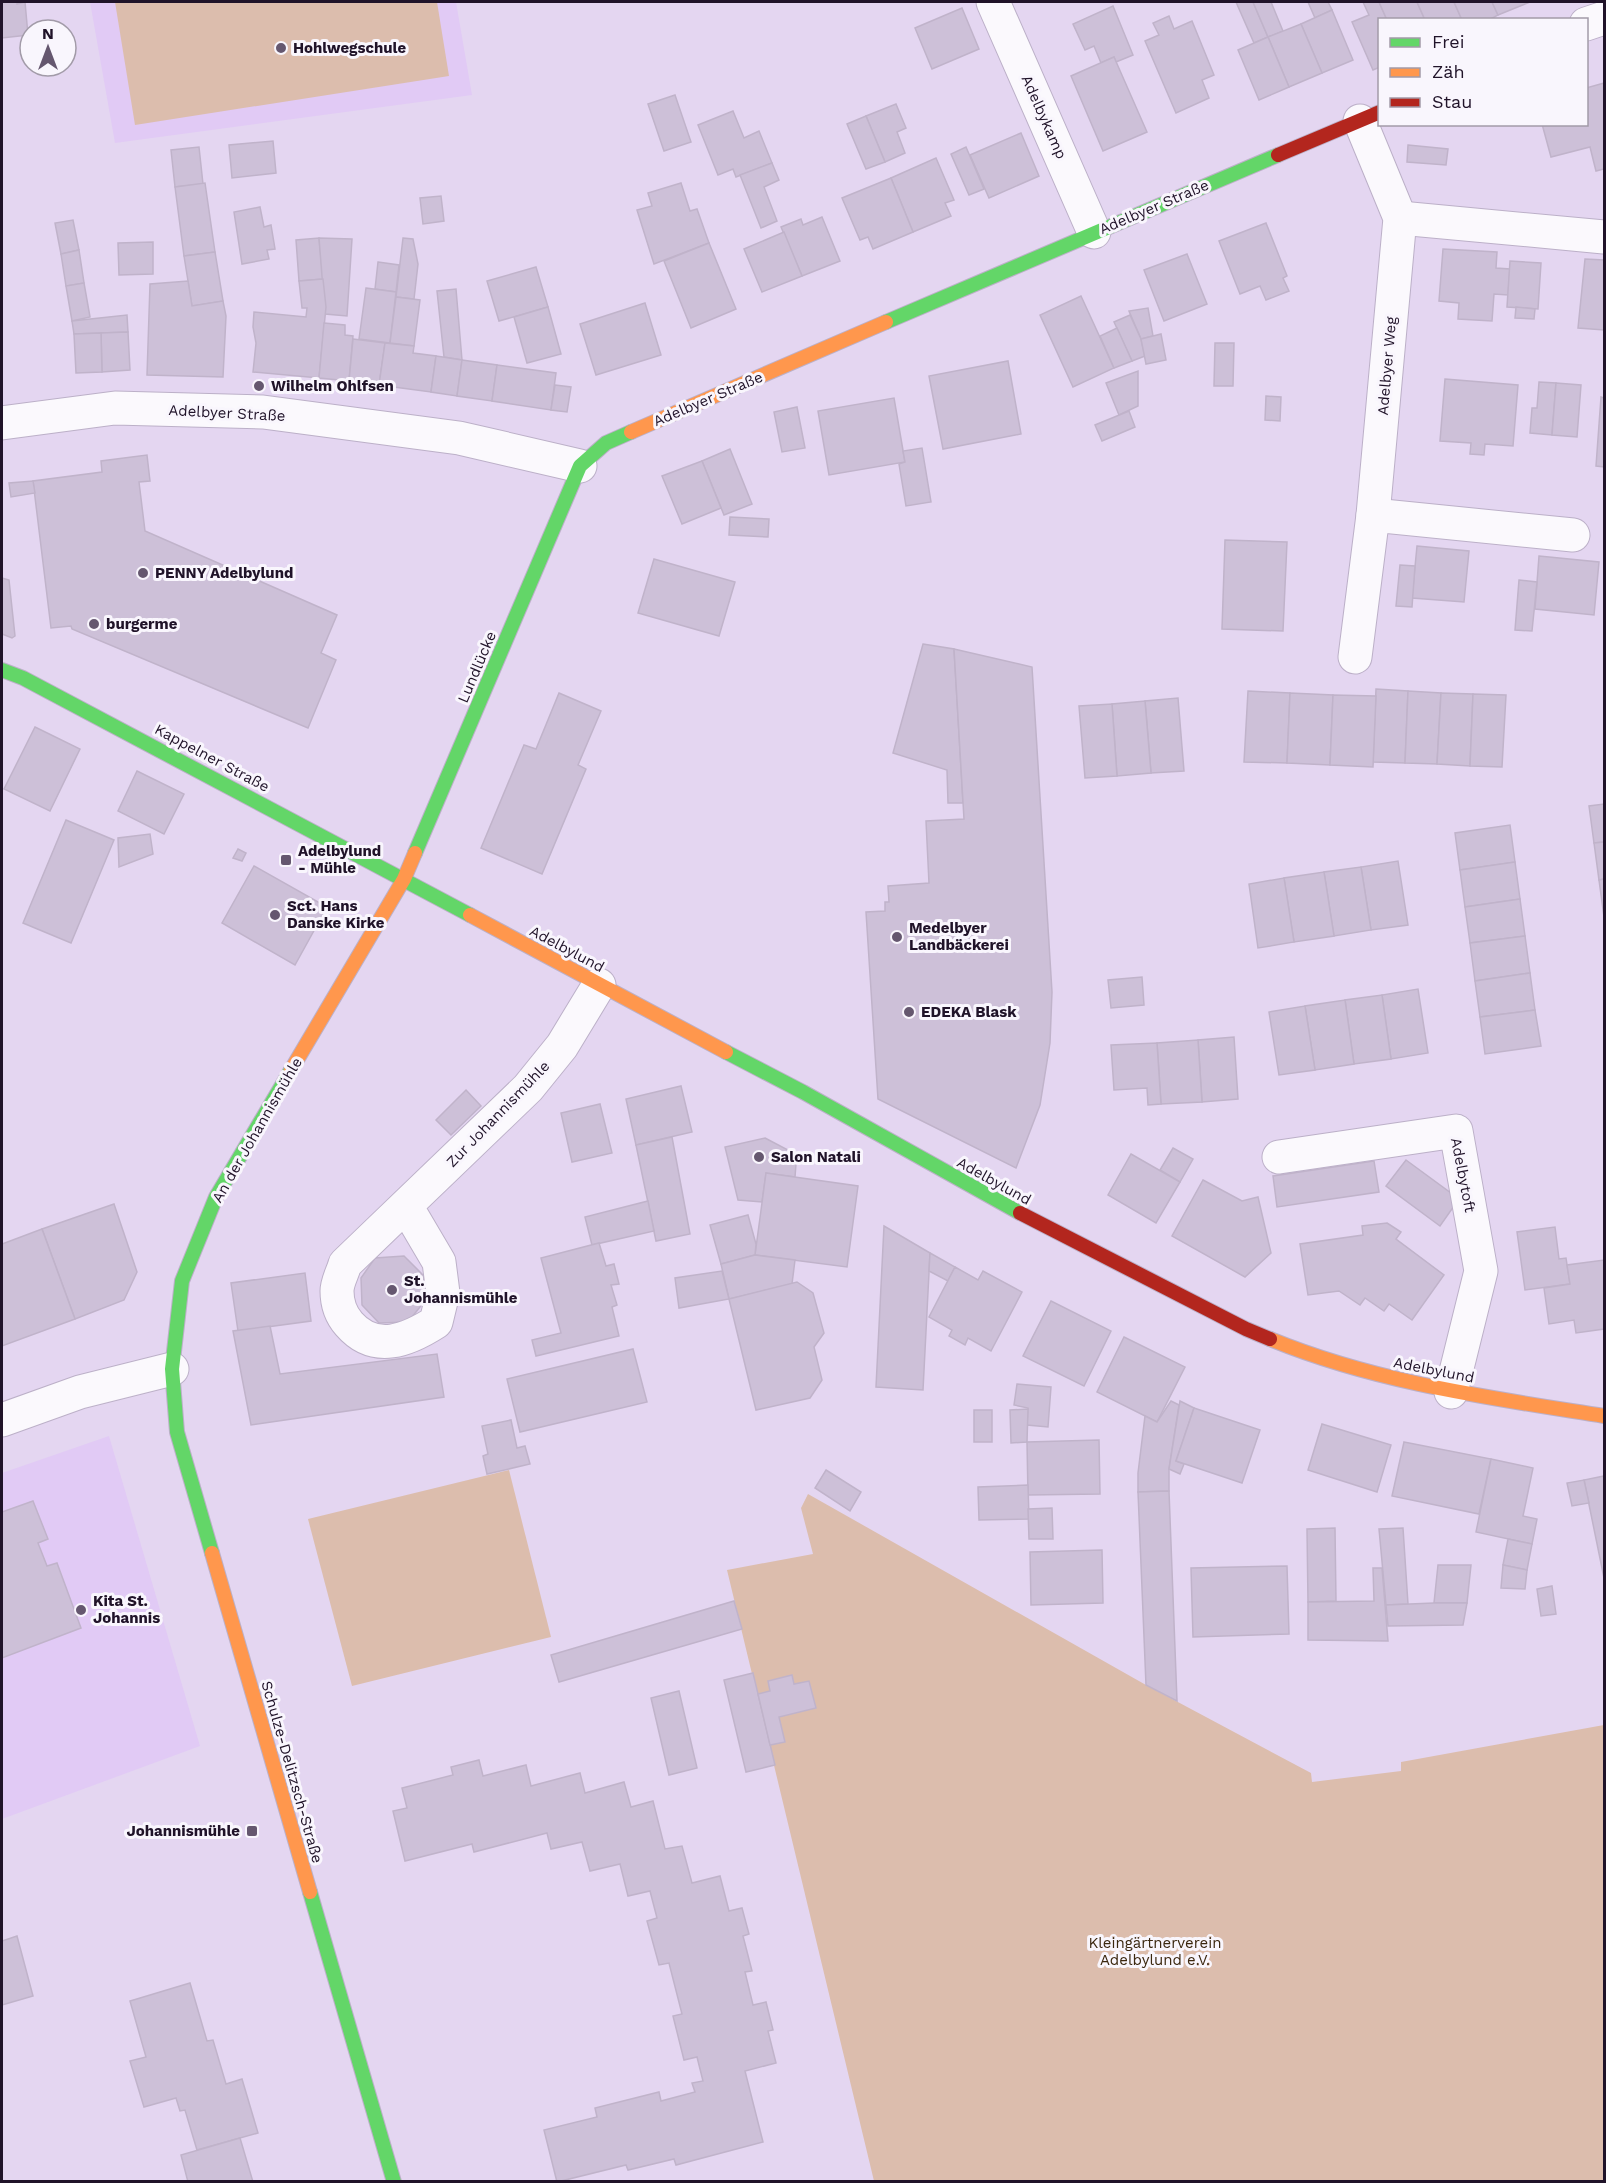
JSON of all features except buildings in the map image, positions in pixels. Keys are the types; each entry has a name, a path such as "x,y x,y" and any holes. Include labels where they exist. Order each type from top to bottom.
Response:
{"street":[{"name":"Adelbykamp","path":"993,2 1094,232"},
{"path":"1588,24 1605,18"},
{"name":"Adelbyer Straße","path":"2,423 116,408 263,412 459,438 580,466 606,442 1094,232 1370,117"},
{"name":"Adelbyer Weg","path":"1355,657 1373,515 1400,218 1370,117"},
{"path":"1400,218 1605,237"},
{"name":"Lundlücke","path":"405,879 580,466"},
{"path":"1373,515 1573,535"},
{"name":"Kappelner Straße","path":"2,670 23,678 405,879"},
{"name":"Adelbylund","path":"405,879 803,1092 1013,1210 1246,1329 1304,1353 1381,1376 1451,1392 1605,1416"},
{"name":"An der Johannismühle","path":"172,1369 183,1281 216,1197 405,879"},
{"name":"Zur Johannismühle","path":"417,1196 528,1088 562,1046 599,984"},
{"name":"Adelbytoft","path":"1279,1157 1456,1131 1481,1271 1451,1392"},
{"path":"2,1420 80,1392 172,1369"},
{"name":"Schulze-Delitzsch-Straße","path":"172,1369 177,1432 394,2181"}],"shaded area":[{"name":"Hohlwegschule","path":"90,2 456,2 472,95 115,143"},
{"name":"Kita St. Johannis","path":"109,1436 200,1746 2,1819 2,1473"}],"green space":[{"name":"Hohlwegschule","path":"115,2 437,2 449,76 135,125"},
{"path":"509,1470 551,1637 352,1686 308,1519"},
{"name":"Kleingärtnerverein Adelbylund e.V.","path":"808,1494 1146,1685 1311,1773 1312,1782 1401,1771 1401,1762 1604,1725 1604,2181 874,2181 727,1570 813,1554 801,1508"}],"traffic: fast":[{"path":"886,322 1278,155"},
{"path":"415,853 580,466 606,443 631,432"},
{"path":"2,670 23,678 470,915"},
{"path":"726,1052 803,1092 1020,1213"},
{"path":"212,1553 177,1432 172,1369 182,1281 216,1197 291,1070"},
{"path":"310,1892 394,2182"}],"traffic: slow":[{"path":"631,432 886,322"},
{"path":"291,1070 404,879 415,853"},
{"path":"470,915 726,1052"},
{"path":"1270,1339 1310,1354 1393,1378 1477,1395 1604,1416"},
{"path":"212,1553 310,1892"}],"traffic: jam":[{"path":"1278,155 1378,113"},
{"path":"1020,1213 1246,1329 1270,1339"}],"place":[{"name":"Hohlwegschule","path":"281,48"},
{"name":"Wilhelm Ohlfsen","path":"259,386"},
{"name":"PENNY Adelbylund","path":"143,573"},
{"name":"burgerme","path":"94,624"},
{"name":"Adelbylund - Mühle","path":"286,860"},
{"name":"Sct. Hans Danske Kirke","path":"275,915"},
{"name":"Medelbyer Landbäckerei","path":"897,937"},
{"name":"EDEKA Blask","path":"909,1012"},
{"name":"Salon Natali","path":"759,1157"},
{"name":"St. Johannismühle","path":"392,1290"},
{"name":"Kita St. Johannis","path":"81,1610"},
{"name":"Johannismühle","path":"252,1831"}]}
